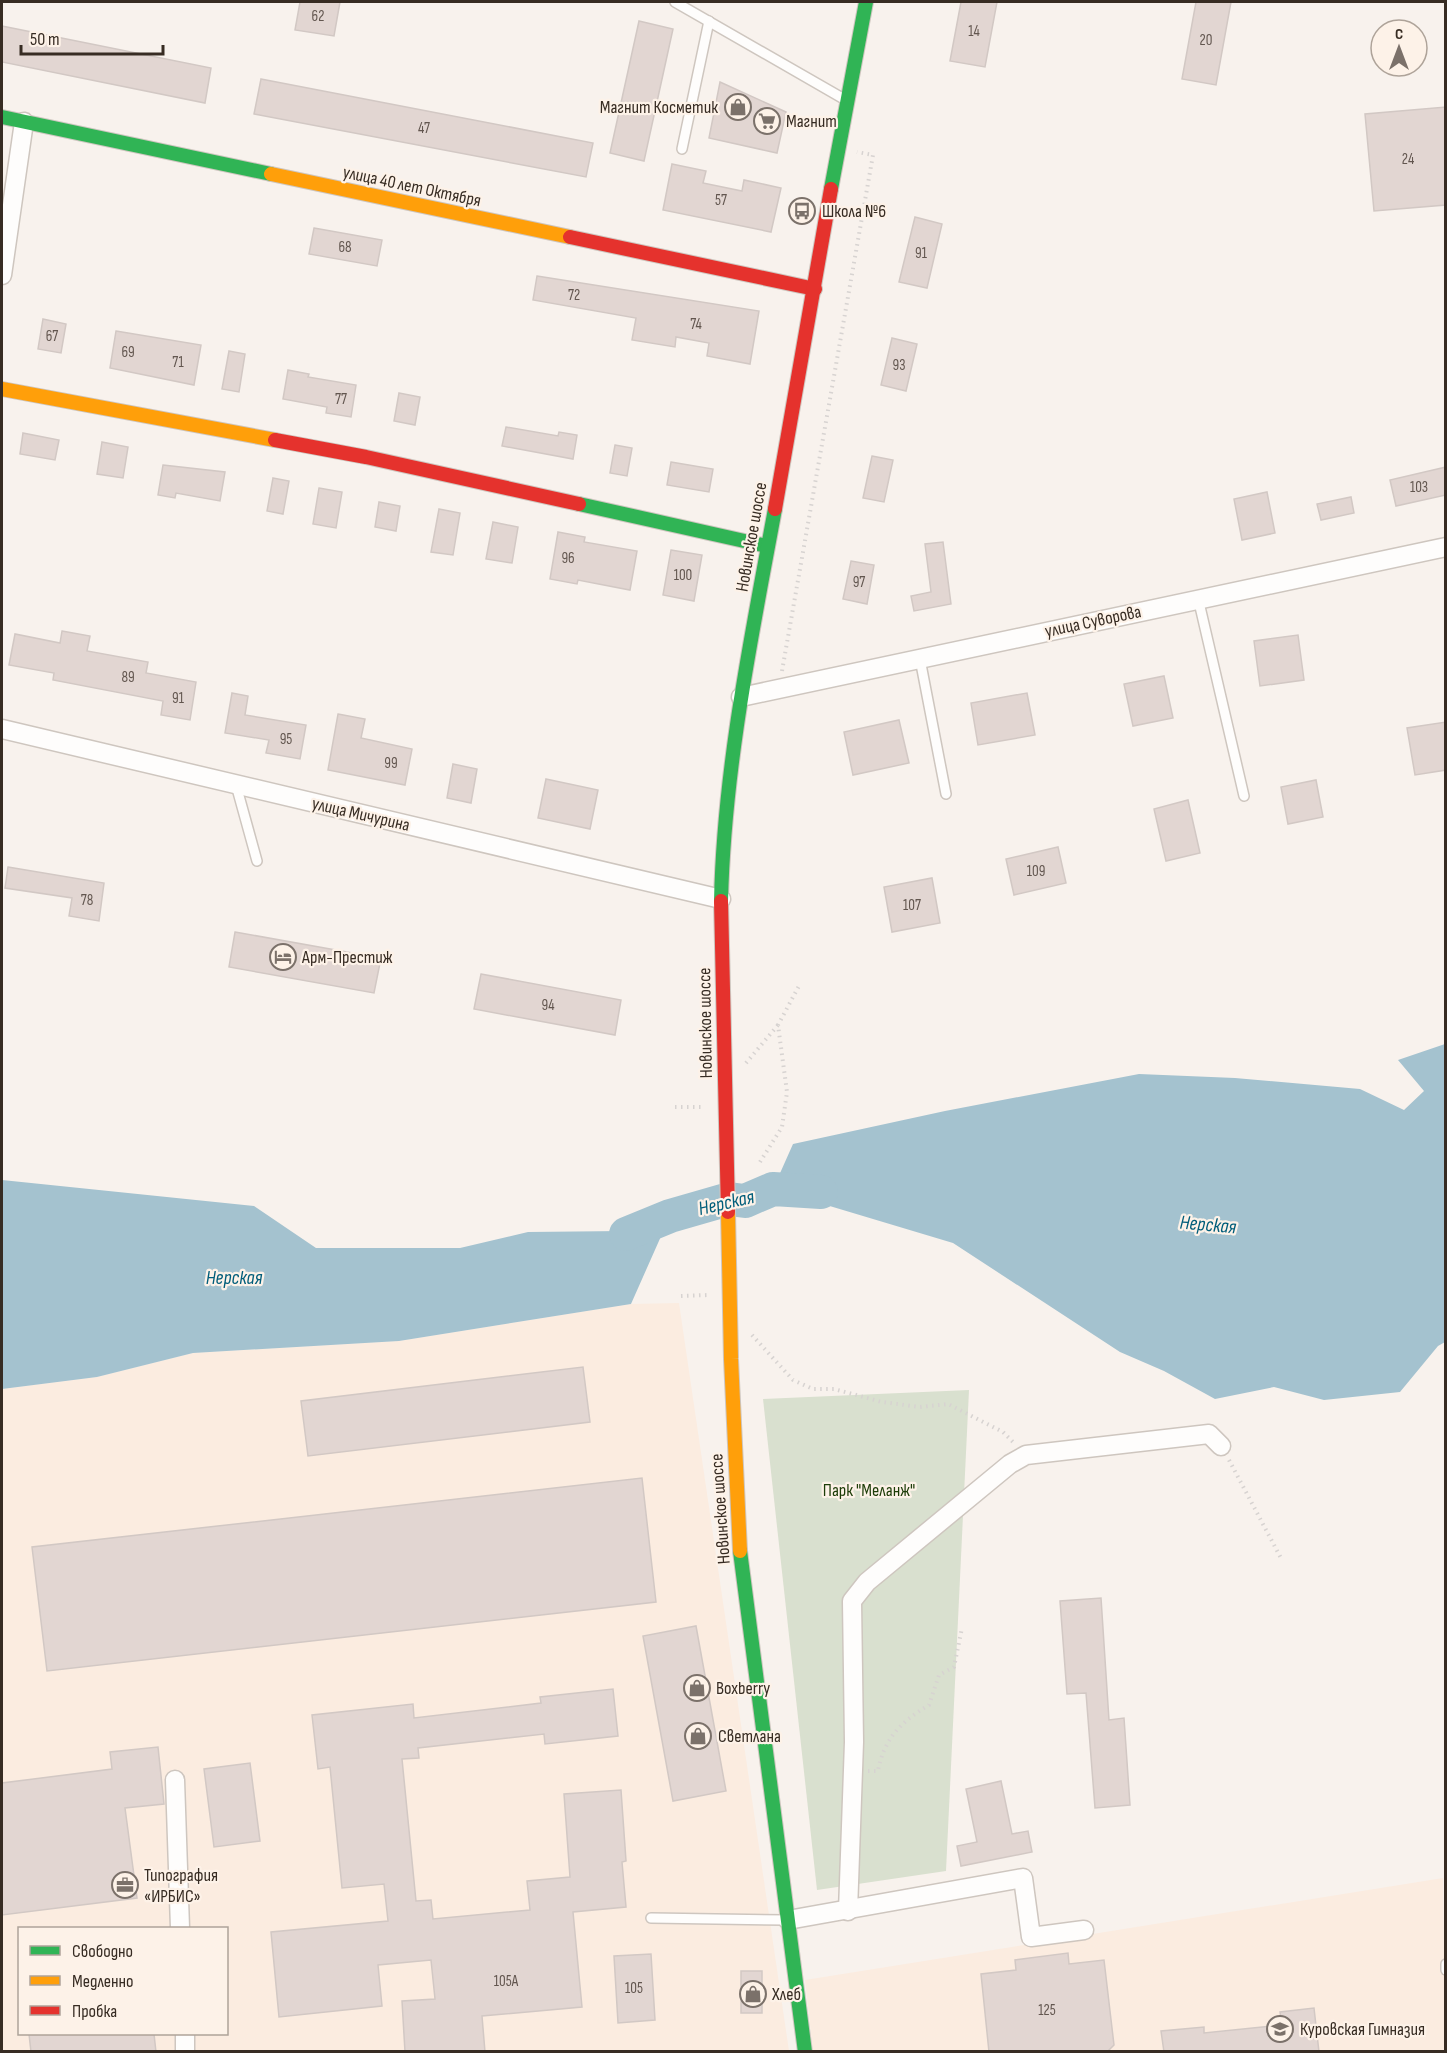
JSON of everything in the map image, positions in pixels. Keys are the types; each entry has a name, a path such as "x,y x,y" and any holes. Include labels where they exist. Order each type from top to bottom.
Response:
{"street":[{"name":"Новинское шоссе","path":"805,2052 741,1569 724,1295 719,1108 721,899 728,790 741,697 815,289 837,148 866,2"},
{"name":"улица 40 лет Октября","path":"2,117 815,289"},
{"path":"2,275 24,122"},
{"path":"2,389 366,457 767,546"},
{"name":"улица Суворова","path":"741,697 1446,547"},
{"name":"улица Мичурина","path":"2,729 721,899"},
{"path":"848,1911 853,1771 852,1601 867,1582 1010,1464 1026,1455 1209,1434 1221,1446"},
{"path":"175,1780 180,1927"},
{"path":"788,1920 1023,1878 1031,1937 1084,1930"},
{"path":"184,2035 185,2052"}],"lane":[{"path":"675,2 846,101"},
{"path":"682,149 709,21"},
{"path":"1198,598 1244,796"},
{"path":"920,658 946,794"},
{"path":"236,785 258,861"},
{"path":"651,1918 788,1920"},
{"path":"1446,1964 1446,1970"}],"path":[{"path":"779,690 873,155 837,148"},
{"path":"743,1066 778,1025 800,984"},
{"path":"760,1162 782,1127 787,1092 778,1025"},
{"path":"675,1107 719,1108"},
{"path":"681,1296 724,1295"},
{"path":"747,1330 773,1355 793,1380 813,1389 834,1389 882,1402 920,1407 948,1404 1003,1432 1026,1455"},
{"path":"1221,1446 1282,1560"},
{"path":"853,1771 878,1771 882,1752 905,1719 929,1705 939,1675 954,1667 962,1628"}],"shaded area":[{"path":"679,1303 789,2051 2,2051 2,1389 97,1377 193,1353 399,1341 631,1304"},
{"path":"1443,1878 1445,2051 813,2051 805,1980"}],"green space":[{"name":"Парк \"Меланж\"","path":"969,1390 946,1871 817,1890 763,1399"}],"water":[{"path":"1445,1044 1445,1342 1438,1346 1400,1392 1324,1400 1274,1387 1215,1399 1164,1371 1120,1352 953,1243 773,1189 793,1144 945,1111 1139,1074 1235,1078 1360,1089 1404,1110 1424,1091 1398,1060"},
{"path":"2,1180 254,1206 316,1248 460,1248 528,1232 623,1231 670,1216 631,1304 399,1341 193,1353 97,1377 2,1389"}],"building":[{"path":"300,2 340,2 334,36 295,30"},
{"path":"961,2 997,2 985,67 950,61"},
{"path":"1196,2 1231,2 1216,85 1182,79"},
{"path":"639,21 673,29 644,161 610,153"},
{"path":"2,26 211,68 205,103 2,62"},
{"path":"261,79 593,143 586,177 254,114"},
{"path":"720,82 786,112 777,153 709,138"},
{"path":"1446,107 1446,205 1374,211 1365,114"},
{"path":"672,164 706,171 703,183 742,191 744,180 781,188 771,232 663,210"},
{"path":"915,217 942,224 927,288 899,282"},
{"path":"314,228 382,240 377,266 309,254"},
{"path":"537,276 759,311 750,364 707,356 709,343 676,337 675,347 632,340 636,318 533,300"},
{"path":"43,319 66,324 61,353 38,349"},
{"path":"116,331 201,345 194,385 110,368"},
{"path":"892,338 917,344 906,391 881,385"},
{"path":"229,351 245,354 239,392 222,389"},
{"path":"288,370 309,374 308,377 356,385 351,417 326,413 327,407 283,399"},
{"path":"399,393 420,397 415,425 394,421"},
{"path":"506,427 558,436 559,432 577,435 573,459 502,446"},
{"path":"23,433 59,440 55,460 20,454"},
{"path":"102,442 128,447 123,478 97,474"},
{"path":"615,445 632,448 627,476 610,473"},
{"path":"872,456 893,460 884,502 863,498"},
{"path":"671,462 713,469 709,492 667,485"},
{"path":"163,465 225,472 220,501 176,493 175,498 158,495"},
{"path":"1446,467 1446,495 1396,506 1390,480"},
{"path":"273,478 289,481 283,514 267,511"},
{"path":"319,488 342,492 336,528 313,524"},
{"path":"1267,492 1275,533 1242,540 1234,499"},
{"path":"1351,497 1354,513 1321,520 1317,504"},
{"path":"379,502 400,506 396,531 375,527"},
{"path":"439,509 460,513 453,555 431,552"},
{"path":"493,522 518,527 512,563 486,559"},
{"path":"558,532 585,537 584,542 637,551 630,590 578,580 577,584 550,579"},
{"path":"943,542 951,604 914,611 911,596 931,592 925,544"},
{"path":"671,550 702,555 694,601 663,595"},
{"path":"851,561 874,565 867,604 843,599"},
{"path":"62,631 90,636 87,651 148,662 146,673 196,682 190,720 161,715 163,701 53,680 54,673 9,665 15,634 60,643"},
{"path":"1298,635 1304,680 1260,686 1254,641"},
{"path":"1164,676 1173,718 1133,726 1124,684"},
{"path":"232,693 248,696 245,715 306,725 300,759 266,753 269,740 225,733"},
{"path":"1027,693 1035,735 978,745 971,703"},
{"path":"338,714 365,719 361,738 412,749 405,785 328,770"},
{"path":"899,720 909,763 853,775 844,732"},
{"path":"1446,722 1446,770 1415,775 1407,728"},
{"path":"453,764 477,769 471,803 447,798"},
{"path":"546,779 598,790 590,829 538,818"},
{"path":"1316,780 1323,817 1288,824 1281,787"},
{"path":"1188,800 1200,853 1166,861 1154,809"},
{"path":"1058,847 1066,883 1014,895 1006,859"},
{"path":"8,867 104,883 99,921 69,916 72,898 5,888"},
{"path":"932,878 940,923 892,932 884,887"},
{"path":"235,932 381,958 374,993 229,967"},
{"path":"481,974 621,1000 615,1035 474,1009"},
{"path":"583,1367 590,1422 308,1456 301,1401"},
{"path":"642,1478 656,1602 47,1671 32,1547"},
{"path":"1101,1598 1109,1720 1124,1718 1130,1805 1095,1808 1086,1693 1067,1694 1060,1601"},
{"path":"696,1626 726,1791 673,1801 643,1636"},
{"path":"613,1689 618,1736 545,1744 544,1734 418,1748 419,1758 402,1759 416,1901 431,1900 433,1919 530,1910 527,1881 570,1877 564,1794 621,1790 626,1861 622,1862 626,1907 573,1912 582,2007 482,2016 485,2052 405,2052 402,2001 435,1999 431,1960 378,1965 382,2006 279,2017 271,1932 388,1921 384,1884 342,1888 330,1767 318,1769 312,1715 413,1704 414,1718 541,1703 540,1697"},
{"path":"158,1747 164,1804 125,1808 137,1898 2,1915 2,1783 112,1769 110,1752"},
{"path":"250,1763 260,1841 214,1847 204,1769"},
{"path":"1001,1781 1012,1834 1028,1831 1032,1852 961,1866 957,1846 977,1842 966,1789"},
{"path":"1068,1953 1069,1964 1104,1960 1114,2045 1107,2052 989,2052 981,1974 1016,1970 1015,1960"},
{"path":"651,1954 655,2020 618,2023 614,1956"},
{"path":"741,1971 762,1971 762,2013 741,2013"},
{"name":"Куровская Гимназия","path":"1314,2008 1319,2052 1164,2052 1161,2031 1204,2027 1204,2033 1282,2025 1280,2012"},
{"path":"29,2035 154,2035 156,2052 31,2052"}],"waterway":[{"name":"Нерская","path":"626,1234 670,1216 729,1199 745,1201 773,1189 821,1192"}],"traffic: fast":[{"path":"831,189 866,2"},
{"path":"2,117 271,174"},
{"path":"579,504 767,546"},
{"path":"721,901 727,802 733,753 748,655 775,509"},
{"path":"740,1551 805,2052"}],"traffic: slow":[{"path":"271,174 570,237"},
{"path":"2,389 275,440"},
{"path":"728,1212 731,1359 740,1551"}],"traffic: jam":[{"path":"775,509 831,189"},
{"path":"570,237 815,289"},
{"path":"275,440 366,457 579,504"},
{"path":"721,901 728,1212"}],"place":[{"name":"Магнит Косметик","path":"738,107"},
{"name":"Магнит","path":"767,121"},
{"name":"Школа №6","path":"802,211"},
{"name":"Арм-Престиж","path":"283,957"},
{"name":"Boxberry","path":"697,1688"},
{"name":"Светлана","path":"698,1736"},
{"name":"Типография «ИРБИС»","path":"125,1885"},
{"name":"Хлеб","path":"753,1994"},
{"name":"Куровская Гимназия","path":"1280,2029"}]}
